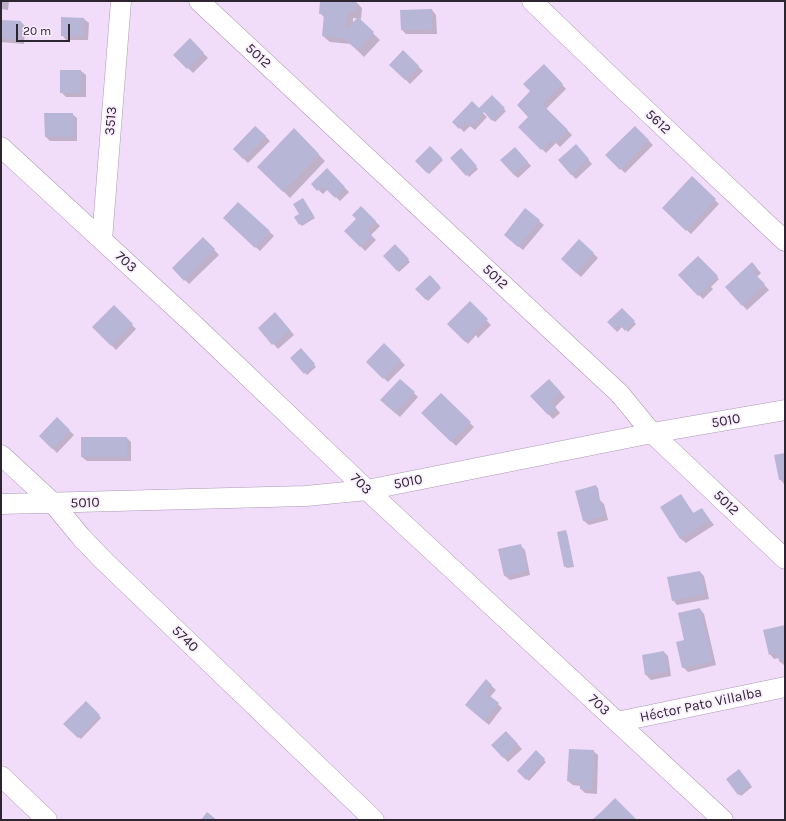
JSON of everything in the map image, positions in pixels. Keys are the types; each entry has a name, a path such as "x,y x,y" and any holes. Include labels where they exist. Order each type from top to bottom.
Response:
{"street":[{"name":"3513","path":"102,240 121,1"},
{"name":"5012","path":"199,1 619,393 652,433 785,559"},
{"name":"5612","path":"532,1 614,81 785,241"},
{"name":"703","path":"1,147 191,322 367,490 722,820"},
{"name":"5010","path":"1,504 306,496 367,490 652,433 785,410"},
{"name":"5740","path":"1,455 53,503 81,538 103,560 374,820"},
{"name":"Héctor Pato Villalba","path":"617,722 785,687"},
{"path":"5,784 47,820"}],"building":[{"path":"320,1 356,1 355,12 347,11 345,31 358,17 374,32 357,50 343,38 322,36 324,14 319,14"},
{"path":"432,9 432,29 401,30 400,10"},
{"path":"61,17 84,18 84,36 61,36"},
{"path":"1,20 21,21 20,40 1,38"},
{"path":"190,38 204,53 187,69 173,55"},
{"path":"403,50 419,66 405,80 389,65"},
{"path":"544,64 563,84 542,104 568,130 554,144 551,140 541,150 518,127 528,117 517,105 530,91 523,84"},
{"path":"60,70 81,70 81,93 60,93"},
{"path":"492,95 505,108 492,121 484,112 470,127 465,122 459,129 452,122 472,101 479,108"},
{"path":"44,113 73,113 73,137 45,137"},
{"path":"255,126 266,136 243,159 233,149"},
{"path":"635,126 649,140 620,170 605,155"},
{"path":"294,128 319,154 283,192 257,167"},
{"path":"576,144 589,159 571,175 558,160"},
{"path":"430,146 442,158 427,173 415,161"},
{"path":"515,147 528,162 513,174 500,160"},
{"path":"461,148 477,166 466,176 450,158"},
{"path":"327,168 345,187 335,198 323,186 317,191 311,184"},
{"path":"692,176 716,199 686,231 662,208"},
{"path":"303,198 314,216 299,225 294,217 299,214 293,204"},
{"path":"238,202 270,231 255,248 223,218"},
{"path":"361,206 376,221 367,230 372,235 360,247 344,231 356,219 352,215"},
{"path":"525,208 540,220 518,247 504,235"},
{"path":"203,237 215,249 184,281 172,268"},
{"path":"579,239 594,253 576,273 561,259"},
{"path":"395,244 409,259 397,271 383,256"},
{"path":"698,256 718,276 698,296 678,275"},
{"path":"752,262 757,268 753,272 765,284 742,306 725,287"},
{"path":"430,275 440,286 426,300 415,289"},
{"path":"470,301 488,319 465,342 447,324"},
{"path":"114,305 133,324 111,346 92,327"},
{"path":"622,308 635,321 625,331 620,325 615,330 607,322"},
{"path":"275,312 290,330 272,345 258,328"},
{"path":"384,343 401,360 383,379 366,362"},
{"path":"301,348 315,364 304,374 290,358"},
{"path":"400,379 415,392 395,413 380,400"},
{"path":"549,379 561,392 551,402 556,408 548,415 530,396"},
{"path":"441,393 471,422 451,442 421,413"},
{"path":"57,417 70,430 52,449 39,436"},
{"path":"81,437 127,437 127,457 81,457"},
{"path":"785,453 785,478 779,480 774,455"},
{"path":"596,485 604,516 583,521 575,491"},
{"path":"681,494 693,513 702,508 710,520 680,539 660,507"},
{"path":"566,530 573,565 564,567 557,532"},
{"path":"521,544 527,571 504,576 498,549"},
{"path":"700,571 705,594 672,601 667,577"},
{"path":"700,608 712,661 682,668 676,642 684,640 678,613"},
{"path":"785,625 785,660 779,661 777,653 769,655 763,630"},
{"path":"664,651 668,672 645,675 642,655"},
{"path":"486,679 492,685 486,693 499,703 484,721 465,705"},
{"path":"86,701 100,715 78,738 63,724"},
{"path":"506,731 518,744 503,758 491,745"},
{"path":"569,749 594,750 592,790 580,789 580,782 567,781"},
{"path":"536,750 545,759 526,780 517,771"},
{"path":"739,769 751,785 738,795 726,779"},
{"path":"615,798 637,820 592,820 601,812"},
{"path":"207,812 217,820 201,820"}]}
